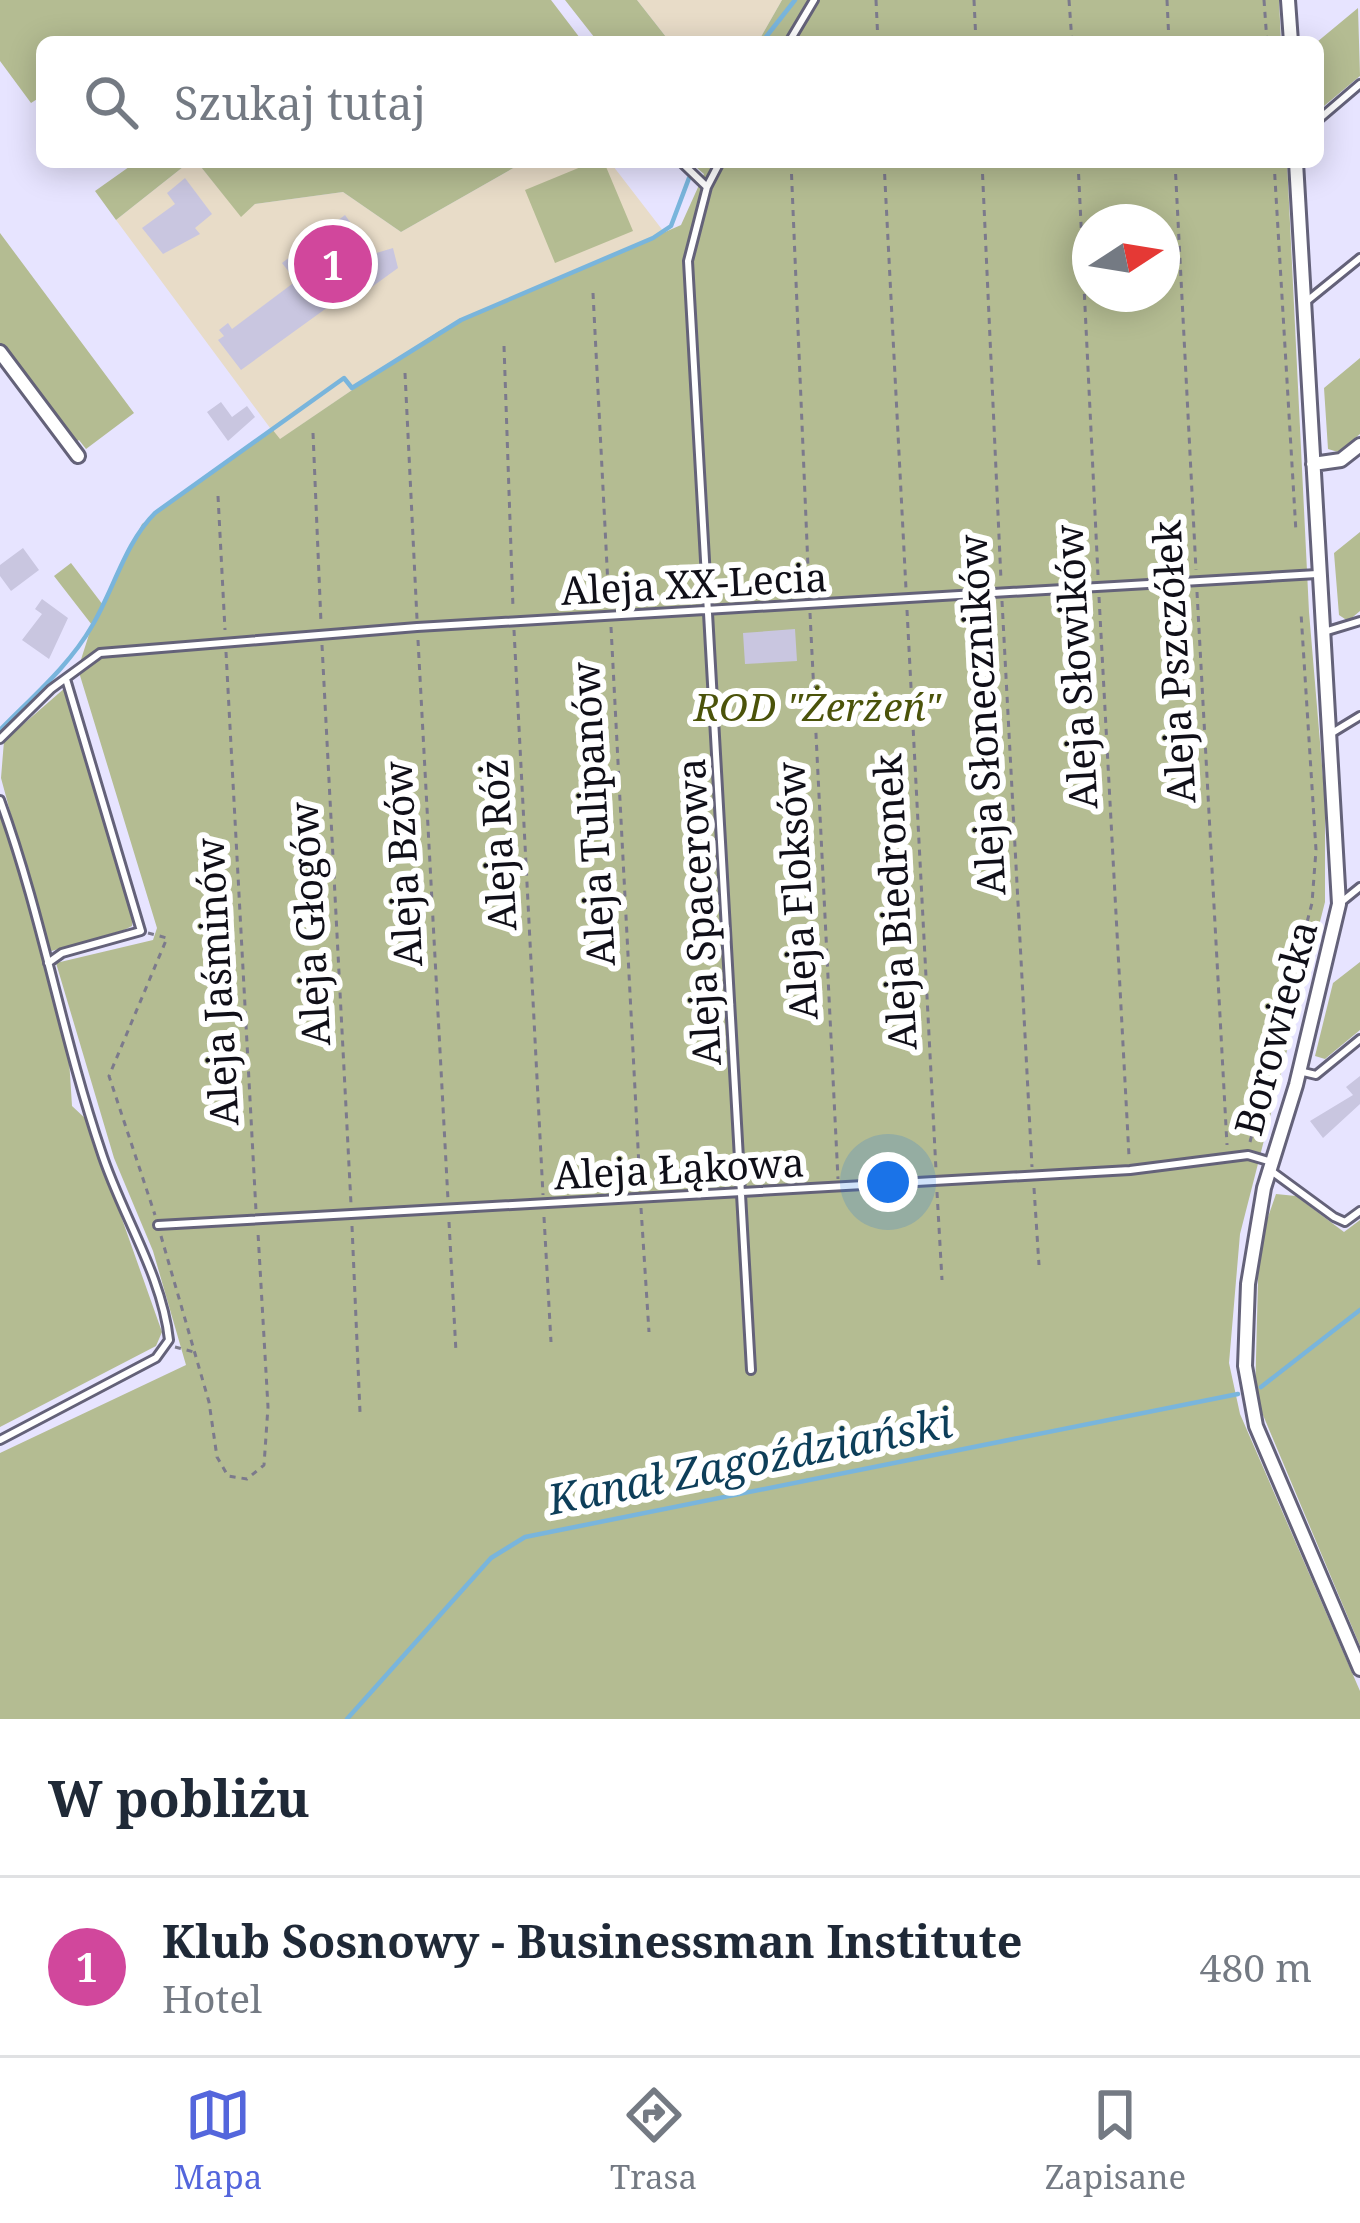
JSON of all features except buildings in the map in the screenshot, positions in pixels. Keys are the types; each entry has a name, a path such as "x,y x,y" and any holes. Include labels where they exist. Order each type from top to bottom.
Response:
{"street":[{"path":"1288,0 1291,36"},
{"name":"Borowiecka","path":"1296,168 1339,904 1271,1166 1248,1284 1247,1392 1256,1426 1360,1669"},
{"path":"0,352 78,456"},
{"path":"1313,464 1340,460 1360,445"}],"lane":[{"path":"793,36 814,0"},
{"path":"1324,115 1360,84"},
{"path":"687,168 707,187"},
{"name":"Aleja Spacerowa","path":"717,168 707,187 688,261 751,1370"},
{"path":"1302,305 1360,258"},
{"name":"Aleja XX-Lecia","path":"0,740 64,678 100,653 321,633 1320,574"},
{"path":"1324,632 1360,622"},
{"path":"48,963 62,953 141,931 64,678"},
{"path":"1332,733 1360,716"},
{"path":"0,800 26,873 103,1158 134,1223 169,1340 163,1352 0,1440"},
{"path":"1339,904 1360,887"},
{"path":"1299,1071 1316,1075 1360,1039"},
{"name":"Aleja Łąkowa","path":"158,1226 1130,1170 1247,1155 1271,1166"},
{"path":"1271,1166 1334,1217 1345,1222 1360,1210"}],"path":[{"path":"876,0 878,36"},
{"path":"974,0 976,36"},
{"path":"1070,0 1072,36"},
{"path":"1167,0 1169,36"},
{"path":"1264,0 1267,36"},
{"name":"Aleja Floksów","path":"791,168 838,1186"},
{"name":"Aleja Biedronek","path":"884,168 942,1280"},
{"name":"Aleja Słoneczników","path":"982,168 1039,1264"},
{"name":"Aleja Słowików","path":"1078,168 1130,1170"},
{"name":"Aleja Pszczółek","path":"1175,168 1228,1159"},
{"path":"1274,168 1296,532"},
{"name":"Aleja Tulipanów","path":"593,293 650,1332"},
{"name":"Aleja Róż","path":"504,346 551,1342"},
{"name":"Aleja Bzów","path":"405,373 456,1352"},
{"name":"Aleja Głogów","path":"313,433 360,1412"},
{"name":"Aleja Jaśminów","path":"196,1352 218,1457 227,1476 247,1479 264,1465 268,1407 218,496"},
{"path":"1247,1155 1312,903 1316,850 1301,613"},
{"path":"141,931 166,938 110,1076 196,1352"},
{"path":"163,1352 176,1346 196,1352"}],"shaded area":[{"path":"637,0 782,0 761,36 665,36"},
{"path":"182,168 202,168 241,216 255,204 343,192 401,232 513,168 615,168 664,232 439,331 279,440 116,220"}],"green space":[{"path":"0,0 551,0 578,36 36,36 36,100 31,103 0,61"},
{"path":"565,0 637,0 665,36 593,36"},
{"path":"782,0 1279,0 1281,36 761,36"},
{"path":"1358,8 1360,76 1324,106 1324,36"},
{"path":"128,168 182,168 116,220 95,191"},
{"path":"202,168 513,168 401,232 343,192 255,204 241,217"},
{"path":"578,168 607,168 633,231 555,263 525,190"},
{"name":"ROD \"Żerżeń\"","path":"697,168 1287,168 1309,612 1325,801 1325,902 1240,1234 1229,1363 1240,1414 1360,1691 1360,1719 0,1719 0,1453 186,1365 153,1251 114,1158 56,963 153,940 157,928 78,669 92,625 54,576 71,563 103,605 142,524 272,429 280,439 439,331 681,225 704,174"},
{"path":"0,233 134,413 86,449 79,440 74,443 0,343"},
{"path":"1360,358 1360,434 1338,452 1328,449 1324,388"},
{"path":"1360,532 1360,611 1348,621 1339,615 1334,553"},
{"path":"66,687 133,916 132,926 124,930 48,952 1,778 4,741"},
{"path":"0,807 68,1043 72,1106 87,1120 162,1332 156,1346 0,1427"},
{"path":"1360,962 1360,1030 1325,1059 1315,1056 1333,983"},
{"path":"1276,1194 1296,1196 1344,1232 1360,1220 1360,1646 1255,1396 1259,1243"}],"waterway":[{"path":"767,36 795,0"},
{"path":"0,730 83,641 136,538 155,513 344,378 352,388 461,320 653,238 671,226 689,178"},
{"name":"Kanał Zagoździański","path":"1261,1387 1360,1310"},
{"name":"Kanał Zagoździański","path":"347,1719 491,1558 525,1537 1238,1394"}],"place":[{"name":"Klub Sosnowy - Businessman Institute","path":"333,264"}]}
